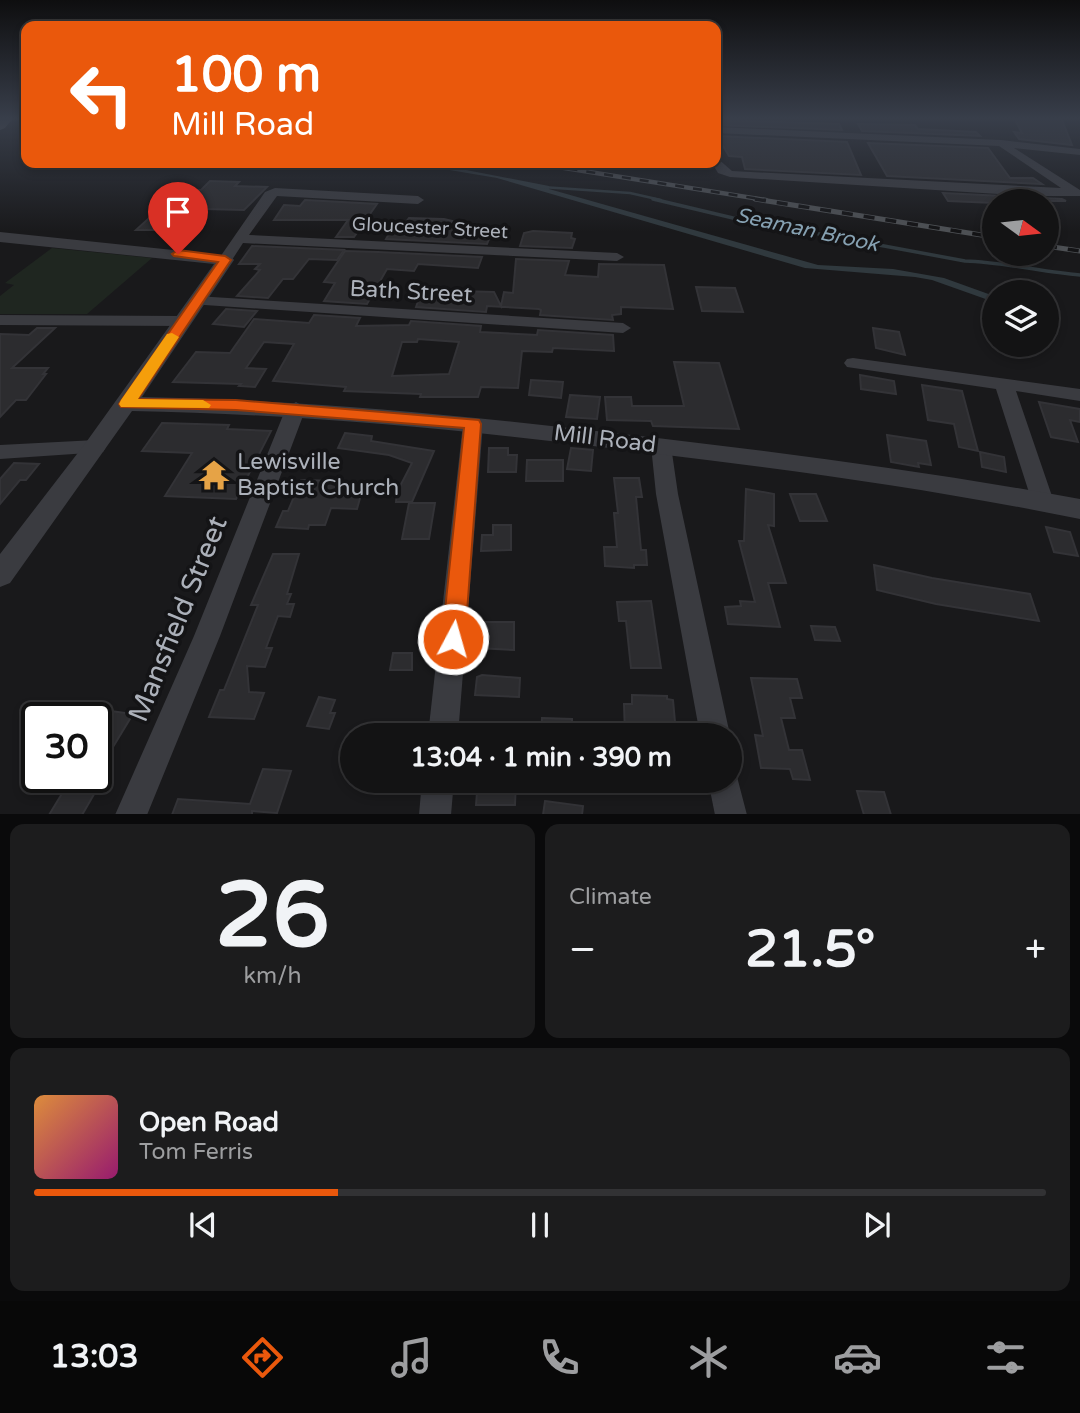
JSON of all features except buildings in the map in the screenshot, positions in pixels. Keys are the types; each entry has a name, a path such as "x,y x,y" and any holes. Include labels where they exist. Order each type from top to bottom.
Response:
{"street":[{"path":"1020,156 1077,193"},
{"path":"720,168 730,174 1077,193"},
{"path":"0,575 127,404 182,321 242,239 269,195 275,192 418,200"},
{"path":"0,237 225,260"},
{"name":"Gloucester Street","path":"242,239 617,257"},
{"name":"Bath Street","path":"196,301 623,328"},
{"path":"0,320 182,321"},
{"path":"853,363 1080,395"},
{"path":"1004,385 1043,502"},
{"name":"Mill Road","path":"127,404 296,408 473,424 833,467 1080,509"},
{"name":"Mansfield Street","path":"131,814 207,636 296,408"},
{"path":"444,723 473,424"},
{"path":"661,446 667,494 713,723"},
{"path":"0,452 96,447"},
{"path":"435,814 437,793"},
{"path":"727,793 731,814"}],"shaded area":[{"path":"438,168 456,168 549,186 549,189 818,265 893,269 944,278 982,292 982,298 932,280 915,277 805,268 497,178"},
{"path":"52,248 152,258 87,314 0,314 0,296 14,285 5,283"}],"waterway":[{"name":"Seaman Brook","path":"542,187 630,193 661,200"},
{"name":"Seaman Brook","path":"653,199 733,218 965,261 1080,275"}],"railway":[{"path":"564,168 766,200"},
{"path":"755,199 982,235"},
{"path":"1059,248 1080,251"}],"slow traffic":[{"path":"172,337 127,404 203,405"}],"place":[{"name":"Lewisville Baptist Church","path":"214,475"}],"route":[{"path":"178,254 225,260 127,404 296,408 473,424 453,639"}]}
